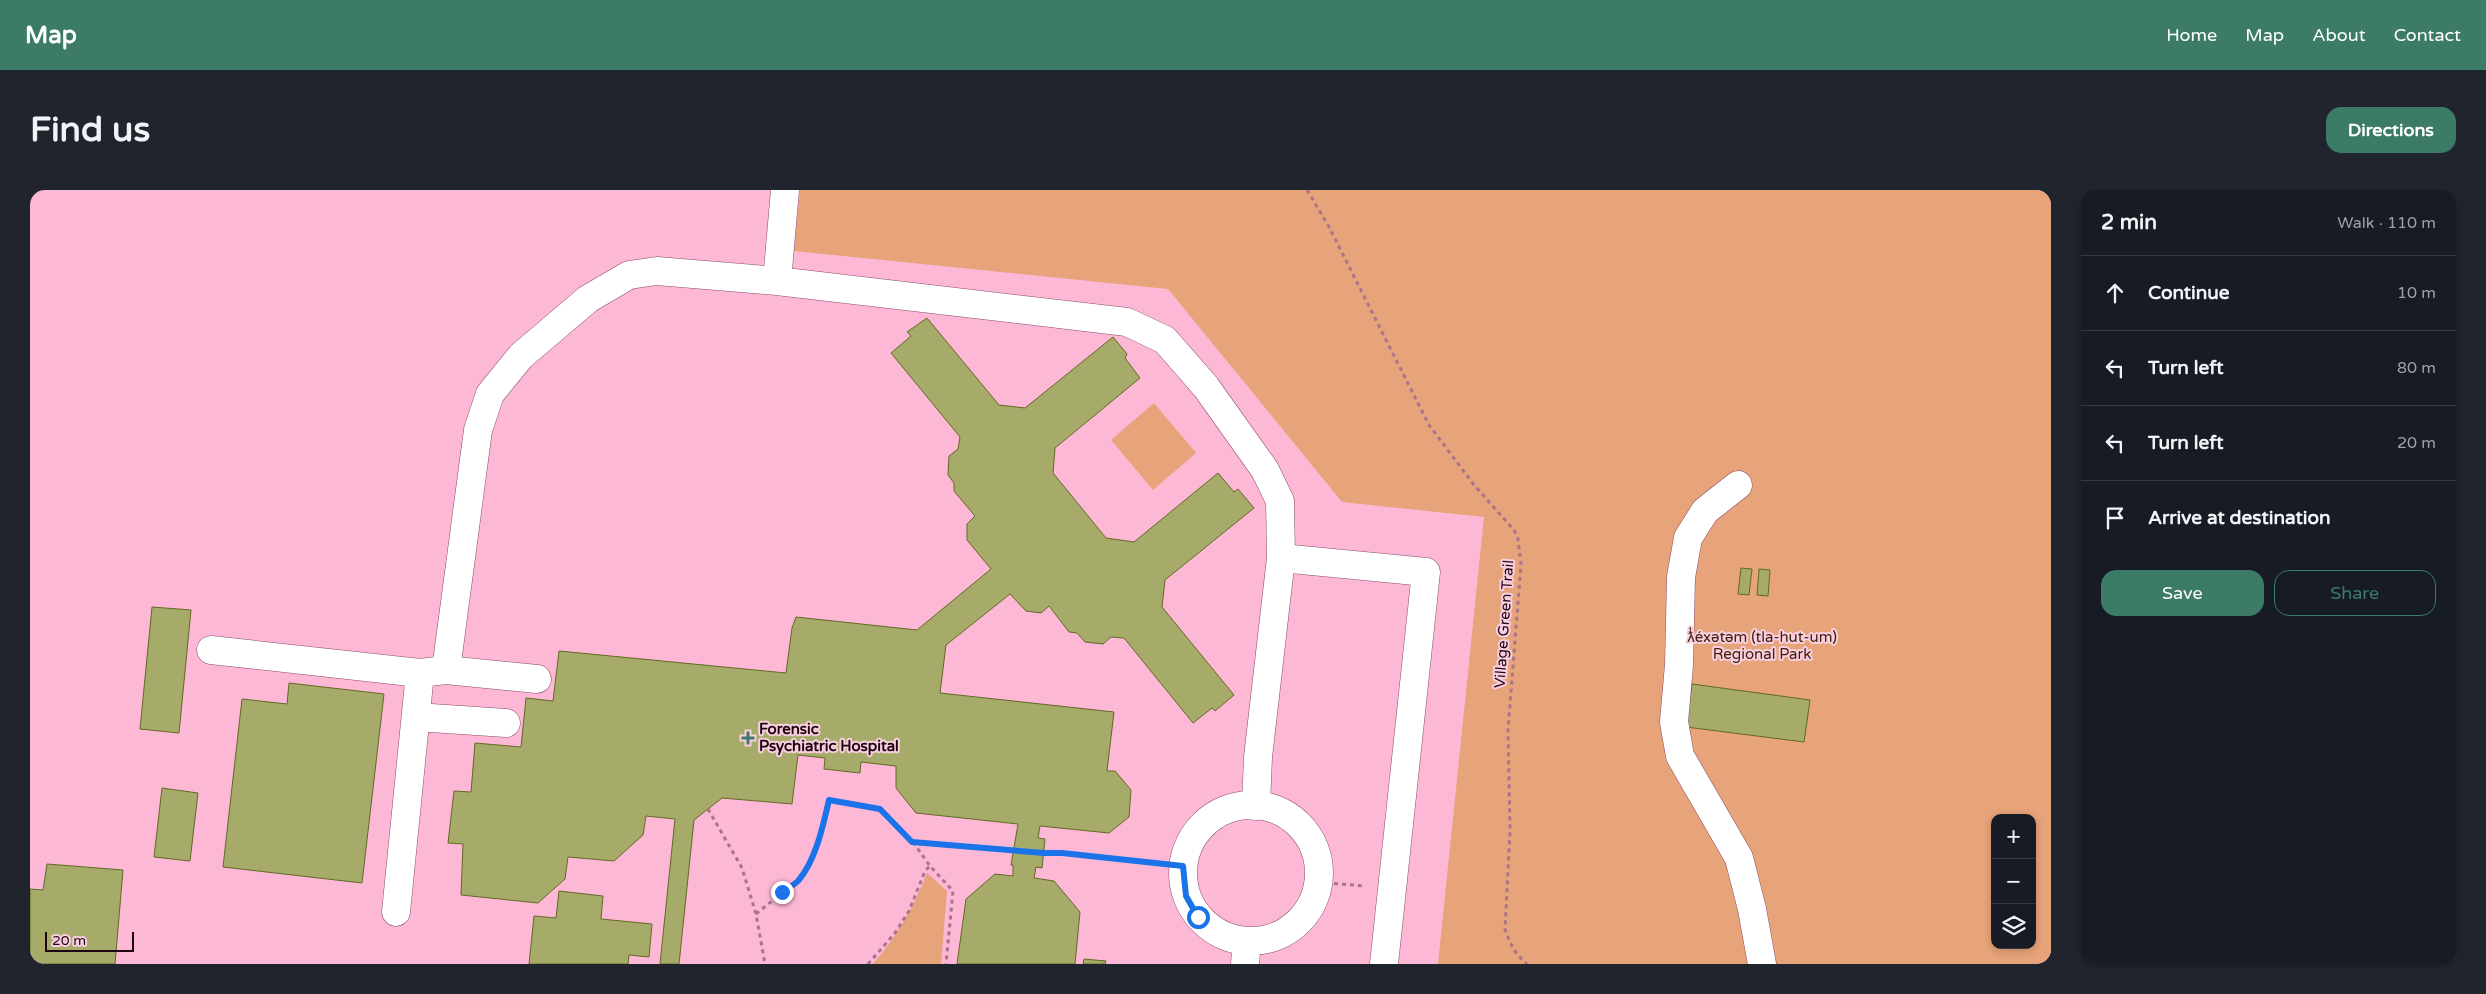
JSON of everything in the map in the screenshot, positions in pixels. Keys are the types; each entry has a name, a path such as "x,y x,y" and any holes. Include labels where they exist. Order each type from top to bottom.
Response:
{"lane":[{"path":"777,281 785,190"},
{"path":"396,912 416,717 433,671 478,430 490,394 521,356 588,299 629,275 657,271 777,281 1127,322 1165,340 1206,387 1265,470 1280,501 1281,558 1258,757 1256,806"},
{"path":"1738,485 1705,511 1688,538 1680,577 1679,665 1674,722 1680,756 1739,858 1752,909 1762,964"},
{"path":"1281,558 1426,572 1384,964"},
{"path":"211,650 537,679"},
{"path":"416,717 506,723"},
{"path":"1244,805 1256,806 1263,806 1285,814 1309,838 1314,849 1319,873 1316,891 1306,912 1298,922 1278,936 1256,942 1246,953 1238,940 1215,932 1198,917 1186,896 1183,866 1189,843 1203,824 1222,811 1244,805"}],"path":[{"name":"Village Green Trail","path":"1307,190 1328,225 1429,425 1474,485 1514,530 1518,539 1521,564 1508,730 1510,822 1505,929 1509,943 1517,955 1527,964"},
{"path":"756,914 798,882 809,863 824,825 829,800 880,809 912,842 930,866 953,890 946,964"},
{"path":"708,809 742,868 756,914 765,964"},
{"path":"912,842 1062,853 1183,866"},
{"path":"868,964 895,933 909,911 925,870 930,866"},
{"path":"1318,882 1392,888"}],"green space":[{"name":"ƛ̓éxətəm (tla-hut-um) Regional Park","path":"800,190 2051,190 2051,964 1438,964 1484,517 1342,502 1168,289 794,251"},
{"path":"1154,403 1196,453 1153,490 1111,440"},
{"path":"927,873 947,891 941,964 873,964 890,943 904,921"}],"building":[{"path":"927,318 999,405 1025,408 1113,337 1127,354 1125,358 1140,378 1055,448 1053,473 1106,538 1134,542 1218,473 1234,492 1238,489 1254,508 1165,580 1162,607 1234,695 1215,711 1212,708 1193,723 1124,638 1111,637 1103,644 1085,642 1077,633 1069,632 1049,606 1041,613 1026,611 1010,594 946,645 940,693 1114,712 1107,771 1115,771 1131,790 1129,817 1109,833 1040,826 1038,838 1045,839 1042,868 1036,867 1034,878 1054,881 1080,912 1075,964 957,964 966,899 995,874 1013,876 1013,865 1011,865 1018,824 916,813 896,788 896,766 861,762 860,773 824,769 825,758 798,755 792,804 722,798 694,820 679,964 660,964 675,819 646,816 643,835 614,861 568,857 565,879 538,903 461,895 463,844 448,843 454,791 471,792 475,743 521,747 526,698 553,701 559,651 786,673 792,628 796,617 917,630 991,569 967,540 967,524 975,516 954,491 954,483 948,475 949,456 958,449 960,437 891,353 911,336 907,332"},
{"path":"1741,568 1752,569 1749,595 1738,594"},
{"path":"1759,569 1770,570 1768,596 1757,595"},
{"path":"152,607 191,610 179,733 140,729"},
{"path":"289,683 384,694 362,883 223,867 242,699 287,704"},
{"path":"1692,684 1810,700 1804,742 1686,727"},
{"path":"162,788 198,793 190,861 154,857"},
{"path":"47,864 123,870 115,964 30,964 30,889 43,890"},
{"path":"559,891 603,896 601,919 652,924 649,957 629,955 628,964 529,964 534,916 556,918"},
{"path":"1084,959 1106,961 1105,964 1083,964"}],"place":[{"name":"Forensic Psychiatric Hospital","path":"748,738"}],"route":[{"path":"782,892 798,882 809,863 824,825 829,800 880,809 912,842 1062,853 1183,866 1186,896 1198,917"}]}
